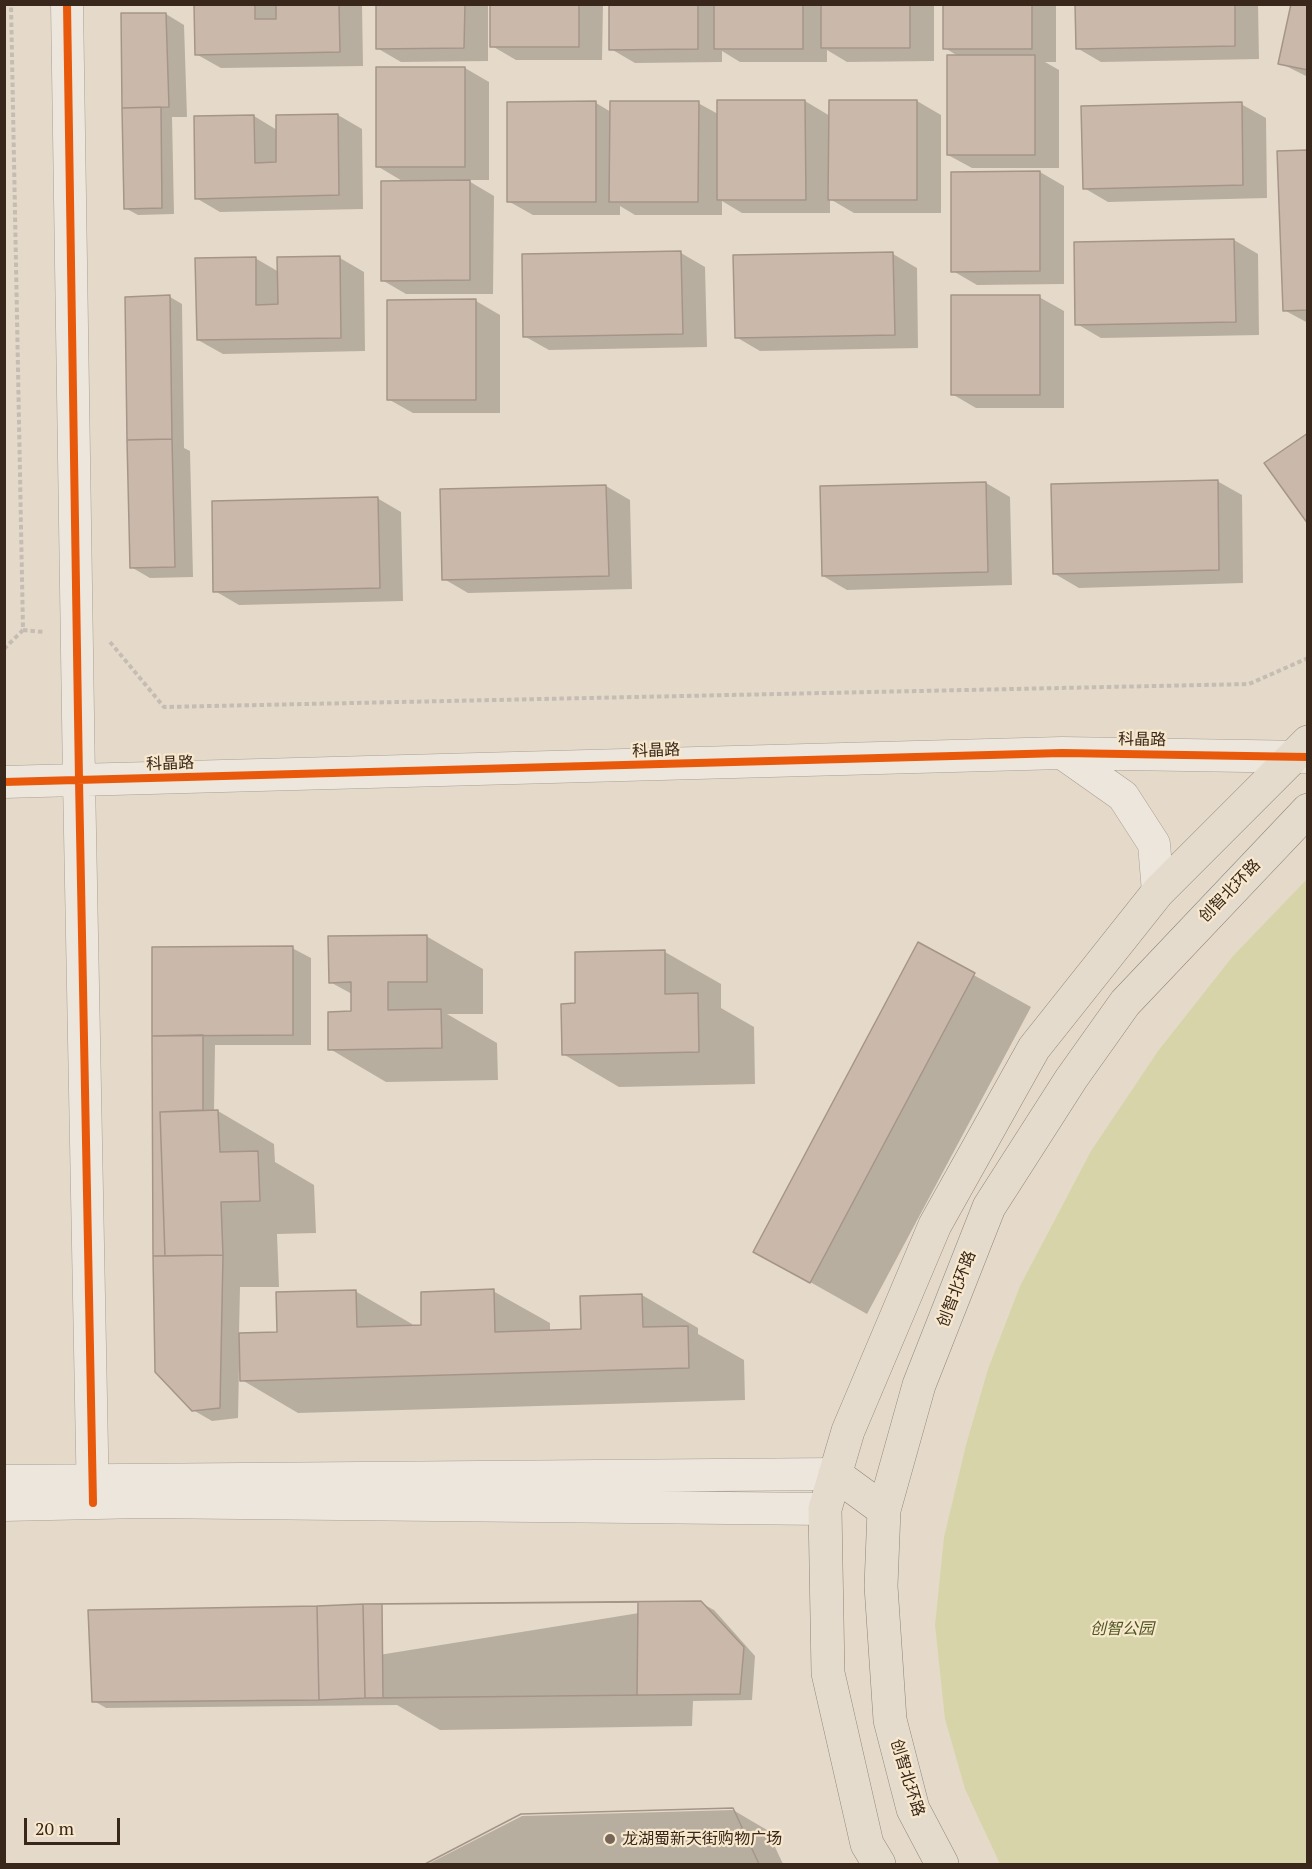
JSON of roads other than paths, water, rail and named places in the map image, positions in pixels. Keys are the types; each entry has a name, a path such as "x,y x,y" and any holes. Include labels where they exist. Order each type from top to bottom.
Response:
{"main road":[{"path":"879,1864 867,1844 828,1673 825,1509 848,1431 935,1225 1034,1048 1158,892 1303,752"},
{"name":"创智北环路","path":"942,1864 914,1809 890,1720 880,1586 884,1510 919,1385 989,1207 1071,1079 1125,1003 1308,810"},
{"path":"835,1474 884,1510"},
{"path":"825,1509 884,1510"}],"street":[{"path":"66,4 93,1492"},
{"name":"科晶路","path":"4,782 1062,753 1303,752"},
{"path":"1062,753 1123,796 1154,844 1158,892"},
{"path":"4,1504 93,1492 835,1474"},
{"path":"4,1481 93,1492 825,1509"}],"place":[{"name":"龙湖蜀新天街购物广场","path":"610,1839"}],"park label":[{"name":"创智公园","path":"1122,1629"}]}
